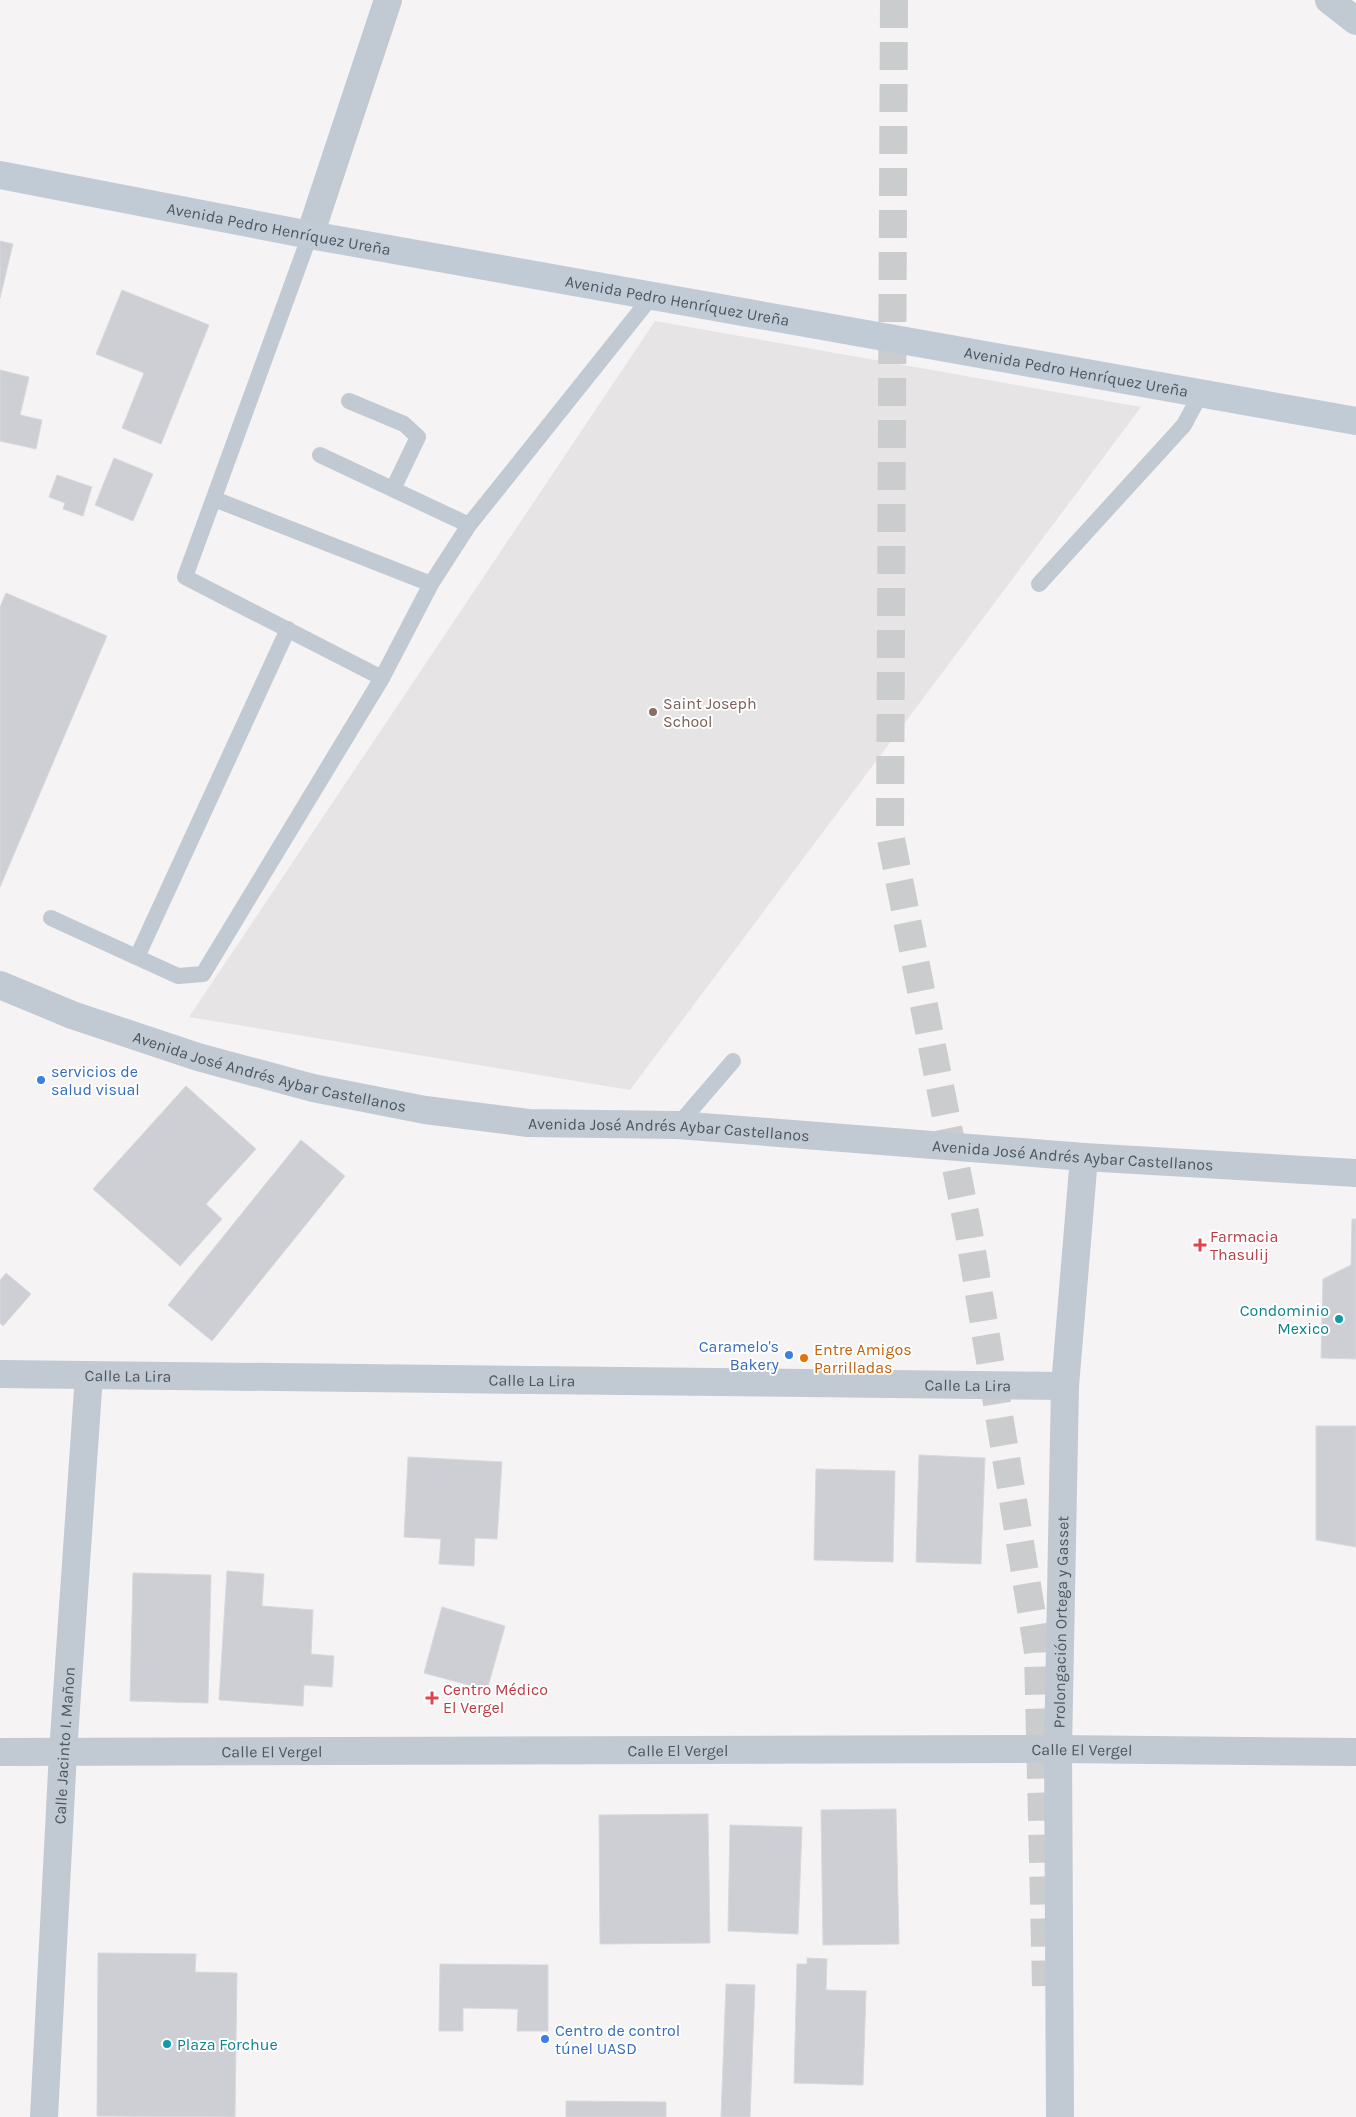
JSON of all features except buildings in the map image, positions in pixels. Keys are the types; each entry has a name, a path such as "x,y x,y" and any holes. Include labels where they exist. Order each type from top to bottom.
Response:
{"main road":[{"name":"Avenida Pedro Henríquez Ureña","path":"0,175 310,235 1356,421"}],"street":[{"path":"310,235 388,0"},
{"path":"1329,0 1356,21"},
{"name":"Avenida José Andrés Aybar Castellanos","path":"0,985 72,1015 180,1051 313,1088 425,1110 528,1123 678,1125 1084,1157 1356,1173"},
{"name":"Prolongación Ortega y Gasset","path":"1060,2117 1058,1749 1065,1386 1084,1157"},
{"name":"Calle La Lira","path":"0,1374 1065,1386"},
{"name":"Calle Jacinto I. Mañon","path":"44,2117 63,1752 89,1375"},
{"name":"Calle El Vergel","path":"0,1752 1058,1749 1356,1752"}],"lane":[{"path":"310,235 185,577 382,678"},
{"path":"51,918 178,976 203,974 382,678 431,584 468,525 652,296"},
{"path":"1038,584 1184,425 1201,393"},
{"path":"349,401 404,424 418,437 393,489"},
{"path":"320,456 468,525"},
{"path":"214,499 431,584"},
{"path":"137,957 288,629"},
{"path":"678,1125 734,1061"}],"shaded area":[{"name":"Saint Joseph School","path":"655,321 1141,407 630,1090 189,1017"}],"tunnel":[{"path":"894,0 890,834 969,1233 1038,1652 1046,1986"}],"place":[{"name":"Saint Joseph School","path":"653,712"},
{"name":"servicios de salud visual","path":"41,1080"},
{"name":"Farmacia Thasulij","path":"1200,1245"},
{"name":"Condominio Mexico","path":"1339,1319"},
{"name":"Caramelo's Bakery","path":"789,1355"},
{"name":"Entre Amigos Parrilladas","path":"804,1358"},
{"name":"Centro Médico El Vergel","path":"432,1698"},
{"name":"Centro de control túnel UASD","path":"545,2039"},
{"name":"Plaza Forchue","path":"167,2044"}]}
